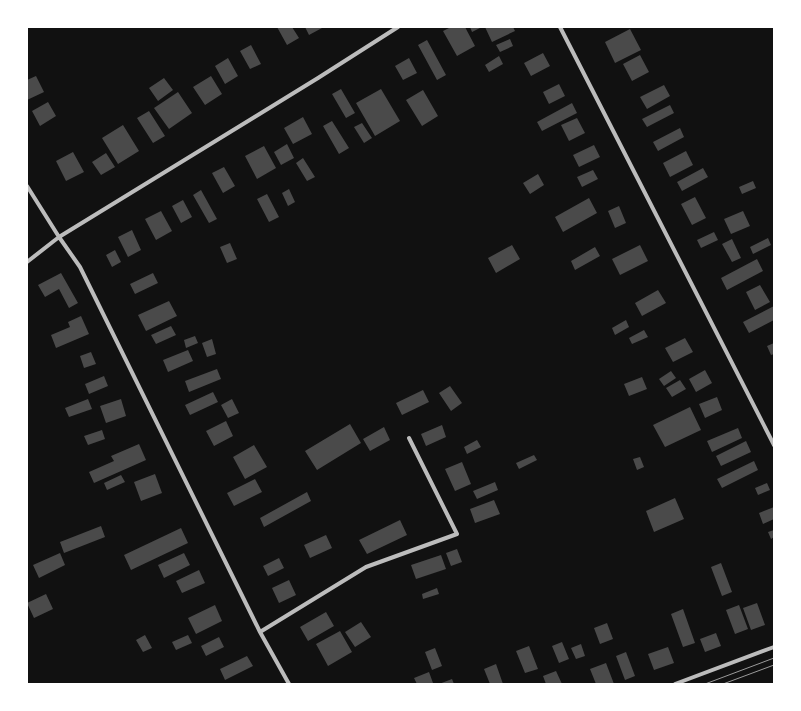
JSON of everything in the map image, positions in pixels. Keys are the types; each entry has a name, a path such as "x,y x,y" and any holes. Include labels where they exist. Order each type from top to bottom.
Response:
{"street":[{"path":"27,262 59,237 318,78 398,27"},
{"path":"560,27 774,445"},
{"path":"27,186 80,267 260,632 289,684"},
{"path":"260,632 366,567 457,534 409,438"},
{"path":"675,684 774,647"}],"building":[{"path":"277,27 292,27 299,38 287,45"},
{"path":"305,27 321,27 322,28 309,35"},
{"path":"451,27 465,27 475,46 457,56 443,31"},
{"path":"470,27 482,27 472,32"},
{"path":"485,27 513,27 515,31 492,42"},
{"path":"630,29 641,50 615,63 605,42"},
{"path":"510,39 513,46 500,52 496,45"},
{"path":"427,40 446,75 437,80 418,45"},
{"path":"251,45 261,64 250,69 240,51"},
{"path":"543,53 550,66 531,76 524,63"},
{"path":"640,55 649,72 632,81 623,64"},
{"path":"499,56 503,64 489,72 485,65"},
{"path":"228,58 238,76 225,84 215,66"},
{"path":"409,58 417,73 403,80 395,66"},
{"path":"36,76 44,92 27,100 27,80"},
{"path":"211,76 222,94 205,105 193,87"},
{"path":"164,78 173,90 158,101 149,88"},
{"path":"559,84 565,96 549,104 543,92"},
{"path":"664,85 670,96 647,109 640,97"},
{"path":"341,89 355,113 346,118 332,94"},
{"path":"381,89 400,121 375,136 356,103"},
{"path":"423,90 438,116 422,126 406,100"},
{"path":"178,92 192,113 169,129 154,108"},
{"path":"48,102 56,116 40,126 32,111"},
{"path":"572,103 577,113 542,131 537,122"},
{"path":"670,105 674,113 647,127 642,119"},
{"path":"149,111 165,136 153,143 137,118"},
{"path":"303,117 312,134 293,144 284,128"},
{"path":"577,118 585,133 569,141 561,125"},
{"path":"332,121 349,148 339,154 323,126"},
{"path":"362,123 372,138 364,143 354,127"},
{"path":"123,125 139,151 118,164 102,138"},
{"path":"680,128 684,137 658,151 653,142"},
{"path":"287,144 294,158 281,165 274,152"},
{"path":"594,145 600,157 579,167 573,155"},
{"path":"264,146 276,168 257,179 245,156"},
{"path":"686,151 693,165 670,177 663,163"},
{"path":"73,152 84,172 66,181 56,161"},
{"path":"106,153 115,167 101,175 92,162"},
{"path":"303,158 315,177 307,181 296,163"},
{"path":"224,167 235,186 223,193 212,173"},
{"path":"703,168 708,177 682,191 677,182"},
{"path":"593,170 598,179 582,187 577,177"},
{"path":"538,174 544,185 530,194 523,183"},
{"path":"753,181 756,188 742,194 739,187"},
{"path":"289,189 295,202 288,206 282,193"},
{"path":"201,190 217,219 209,223 193,195"},
{"path":"267,194 279,217 269,222 257,199"},
{"path":"695,197 706,218 692,225 681,204"},
{"path":"589,198 597,213 563,232 555,217"},
{"path":"183,200 192,217 181,223 172,206"},
{"path":"619,206 626,223 615,228 608,211"},
{"path":"161,211 172,231 156,240 145,219"},
{"path":"743,211 750,226 731,234 724,219"},
{"path":"132,230 141,250 128,257 118,237"},
{"path":"714,232 718,240 701,248 697,240"},
{"path":"768,238 771,245 753,254 750,247"},
{"path":"732,239 741,258 732,262 722,244"},
{"path":"230,243 237,259 227,263 220,247"},
{"path":"512,245 520,259 496,273 488,258"},
{"path":"640,245 648,261 620,275 612,259"},
{"path":"595,247 600,256 575,270 571,261"},
{"path":"115,250 121,262 112,267 106,255"},
{"path":"757,259 763,271 727,290 721,278"},
{"path":"61,273 78,303 69,308 59,289 45,297 38,285"},
{"path":"153,273 158,283 135,294 130,284"},
{"path":"760,285 770,302 755,310 746,292"},
{"path":"658,290 666,303 642,316 635,303"},
{"path":"169,301 177,316 146,331 138,315"},
{"path":"774,306 774,320 749,333 743,322"},
{"path":"81,316 89,334 56,348 51,335 70,327 68,322"},
{"path":"626,320 629,327 615,335 612,328"},
{"path":"171,326 176,335 156,344 151,335"},
{"path":"644,330 648,337 632,344 629,338"},
{"path":"195,336 198,343 186,348 184,340"},
{"path":"685,338 693,352 673,362 665,348"},
{"path":"212,339 216,354 207,357 202,343"},
{"path":"774,343 774,354 771,355 767,346"},
{"path":"188,350 193,361 168,372 163,360"},
{"path":"91,352 96,364 84,368 80,356"},
{"path":"217,369 221,379 189,392 185,381"},
{"path":"705,370 712,383 696,392 689,379"},
{"path":"671,371 676,378 664,386 659,379"},
{"path":"104,376 108,386 89,394 85,384"},
{"path":"642,377 647,389 629,396 624,384"},
{"path":"680,380 686,389 672,397 666,388"},
{"path":"450,386 462,403 451,411 439,393"},
{"path":"423,390 429,402 402,415 396,403"},
{"path":"213,392 218,402 190,415 185,405"},
{"path":"717,397 722,410 705,418 699,404"},
{"path":"88,399 92,409 69,417 65,408"},
{"path":"121,399 126,416 106,423 100,406"},
{"path":"232,399 239,413 228,418 221,405"},
{"path":"690,407 701,430 665,447 653,425"},
{"path":"226,421 233,436 214,446 206,431"},
{"path":"350,424 361,443 317,470 305,451"},
{"path":"442,425 446,437 426,446 421,434"},
{"path":"384,427 390,440 370,451 363,439"},
{"path":"738,428 742,438 712,452 707,441"},
{"path":"102,430 105,439 88,445 84,436"},
{"path":"477,440 481,447 467,454 464,447"},
{"path":"746,441 751,452 721,466 716,456"},
{"path":"139,444 146,460 94,483 89,472 114,461 111,456"},
{"path":"254,445 267,467 245,479 233,457"},
{"path":"534,455 537,460 519,469 516,463"},
{"path":"640,457 644,467 637,470 633,459"},
{"path":"754,461 758,470 722,488 717,479"},
{"path":"462,462 471,484 455,491 445,469"},
{"path":"155,474 162,493 141,501 134,482"},
{"path":"121,475 125,482 107,490 104,483"},
{"path":"255,479 262,492 234,506 227,493"},
{"path":"495,482 498,490 477,499 473,491"},
{"path":"767,483 770,490 758,495 755,488"},
{"path":"307,492 311,501 264,527 260,518"},
{"path":"675,498 684,519 654,532 646,511"},
{"path":"494,500 500,514 475,523 470,509"},
{"path":"774,507 774,519 763,524 759,513"},
{"path":"400,520 407,535 367,554 359,540"},
{"path":"101,526 105,537 64,553 60,542"},
{"path":"181,528 188,543 131,570 124,555"},
{"path":"774,530 774,537 771,539 768,532"},
{"path":"326,535 332,548 310,558 304,545"},
{"path":"457,549 462,562 451,566 446,553"},
{"path":"60,553 65,565 39,578 33,565"},
{"path":"184,553 190,565 164,578 158,565"},
{"path":"441,555 446,569 416,579 411,565"},
{"path":"279,558 284,568 268,576 263,566"},
{"path":"721,563 732,592 722,596 711,567"},
{"path":"199,570 205,583 182,593 176,581"},
{"path":"289,580 296,595 279,603 272,588"},
{"path":"437,588 439,594 423,599 422,594"},
{"path":"46,594 53,609 34,618 27,603"},
{"path":"757,603 765,625 751,630 743,608"},
{"path":"215,605 222,621 196,634 188,618"},
{"path":"739,605 748,629 735,634 726,610"},
{"path":"683,609 695,643 683,647 671,614"},
{"path":"326,612 334,626 308,641 300,627"},
{"path":"361,622 371,637 355,647 345,632"},
{"path":"607,623 613,639 600,644 594,628"},
{"path":"340,631 352,652 328,666 316,644"},
{"path":"716,633 721,646 705,652 700,639"},
{"path":"145,635 152,648 143,652 136,640"},
{"path":"188,635 192,643 176,650 172,642"},
{"path":"219,637 224,647 206,656 201,646"},
{"path":"562,642 569,659 559,663 552,646"},
{"path":"581,644 585,656 576,659 571,648"},
{"path":"529,646 538,669 525,673 516,651"},
{"path":"668,647 674,663 654,670 648,654"},
{"path":"435,648 442,666 432,670 425,652"},
{"path":"626,652 635,676 625,680 616,656"},
{"path":"247,656 253,666 225,680 220,669"},
{"path":"606,663 614,684 596,684 590,669"},
{"path":"496,664 503,684 490,684 484,669"},
{"path":"556,671 562,684 546,684 543,676"},
{"path":"429,672 433,683 417,684 414,678"},
{"path":"452,679 454,684 439,684"}],"tram line":[{"path":"705,684 774,658"},
{"path":"723,684 774,665"}]}
